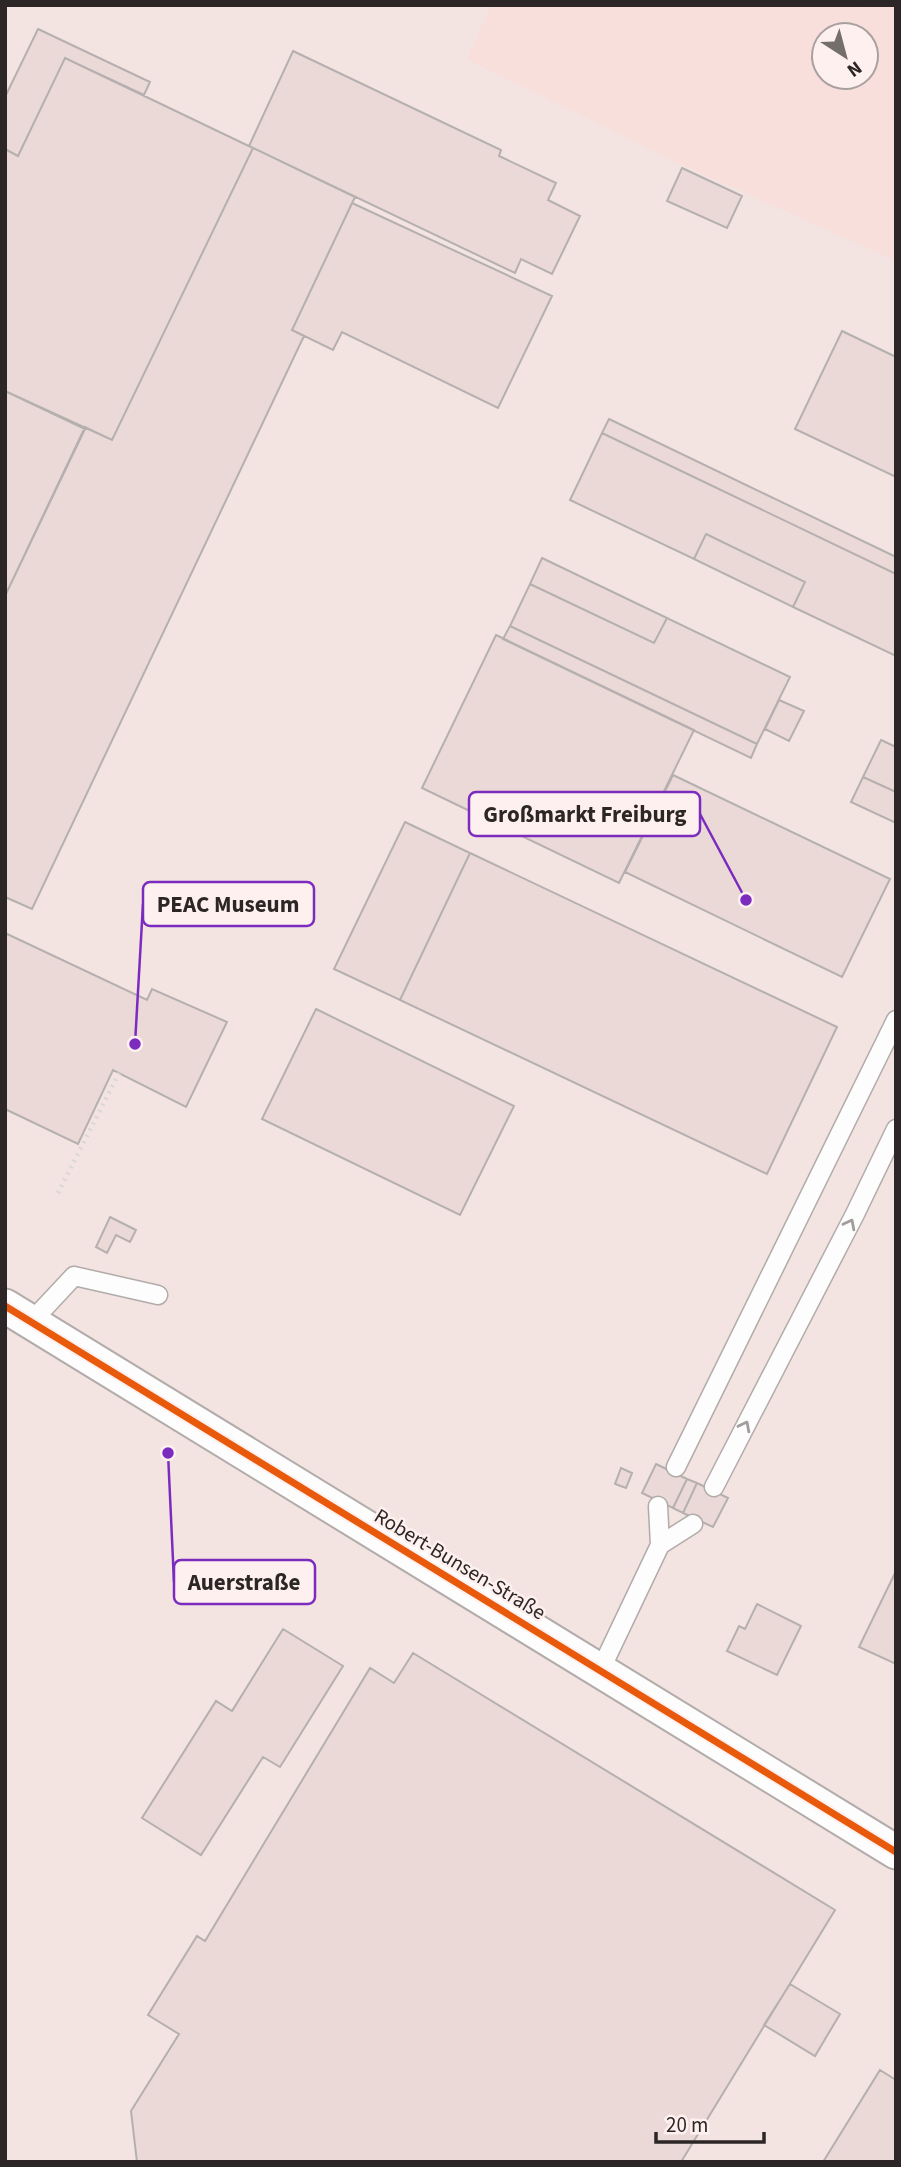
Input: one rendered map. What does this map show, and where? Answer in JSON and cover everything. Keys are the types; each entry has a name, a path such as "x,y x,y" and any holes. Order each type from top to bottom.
{"street":[{"name":"Robert-Bunsen-Straße","path":"18,1314 896,1852"}],"lane":[{"path":"676,1467 896,1020"},
{"path":"714,1486 896,1129"},
{"path":"18,1314 74,1276 158,1295"},
{"path":"600,1671 660,1545 658,1506"},
{"path":"660,1545 694,1524"}],"path":[{"path":"58,1193 119,1073"}],"shaded area":[{"path":"5,5 896,5 896,2162 5,2162"},
{"path":"491,5 856,5 862,10 865,5 896,5 896,261 672,160 467,59"}],"building":[{"path":"38,29 150,82 144,95 65,58 18,156 5,149 5,97"},
{"path":"293,51 501,150 499,156 556,183 548,200 580,216 552,274 521,259 515,273 249,146"},
{"path":"65,58 253,148 112,440 5,391 5,149 18,156"},
{"path":"253,148 355,197 292,330 304,336 32,909 5,897 5,596 85,427 112,440"},
{"path":"682,168 742,196 727,228 667,201"},
{"path":"352,203 552,296 498,408 342,332 333,350 292,330"},
{"path":"842,331 896,357 896,477 795,429"},
{"path":"5,391 85,429 5,596"},
{"path":"609,419 896,557 896,574 602,433"},
{"path":"602,433 896,574 896,656 793,607 805,582 706,534 694,559 570,500"},
{"path":"706,534 805,582 793,607 694,559"},
{"path":"542,558 667,618 654,643 530,584"},
{"path":"530,584 654,643 667,618 790,677 757,744 510,626"},
{"path":"510,626 757,744 751,758 503,639"},
{"path":"496,635 694,730 619,883 422,788"},
{"path":"779,700 804,711 789,741 765,729"},
{"path":"881,740 896,747 896,792 863,777"},
{"path":"673,775 890,879 842,977 625,872"},
{"path":"863,777 896,792 896,823 851,802"},
{"path":"405,822 470,853 400,1000 334,969"},
{"path":"470,853 837,1027 767,1174 400,1000"},
{"path":"5,933 147,1000 152,989 227,1022 186,1107 113,1070 78,1144 5,1109"},
{"path":"316,1009 514,1106 460,1215 262,1119"},
{"path":"110,1217 136,1230 130,1242 116,1235 107,1253 96,1247"},
{"path":"656,1464 687,1479 673,1508 642,1493"},
{"path":"621,1468 632,1473 626,1488 615,1484"},
{"path":"687,1479 697,1483 683,1513 673,1508"},
{"path":"697,1483 728,1498 713,1527 683,1513"},
{"path":"896,1571 896,1664 859,1647"},
{"path":"757,1604 801,1626 777,1675 727,1651 739,1626 745,1629"},
{"path":"283,1629 343,1666 280,1767 263,1757 201,1855 142,1818 216,1701 232,1711"},
{"path":"413,1653 835,1910 681,2162 137,2162 131,2111 179,2034 148,2015 197,1936 205,1941 370,1668 394,1683"},
{"path":"790,1984 840,2014 815,2056 764,2025"},
{"path":"880,2070 896,2080 896,2162 823,2162"}],"cycle path":[{"path":"5,1306 896,1852"}],"place":[{"name":"Großmarkt Freiburg","path":"746,900"},
{"name":"PEAC Museum","path":"135,1044"},
{"name":"Auerstraße","path":"168,1453"}]}
